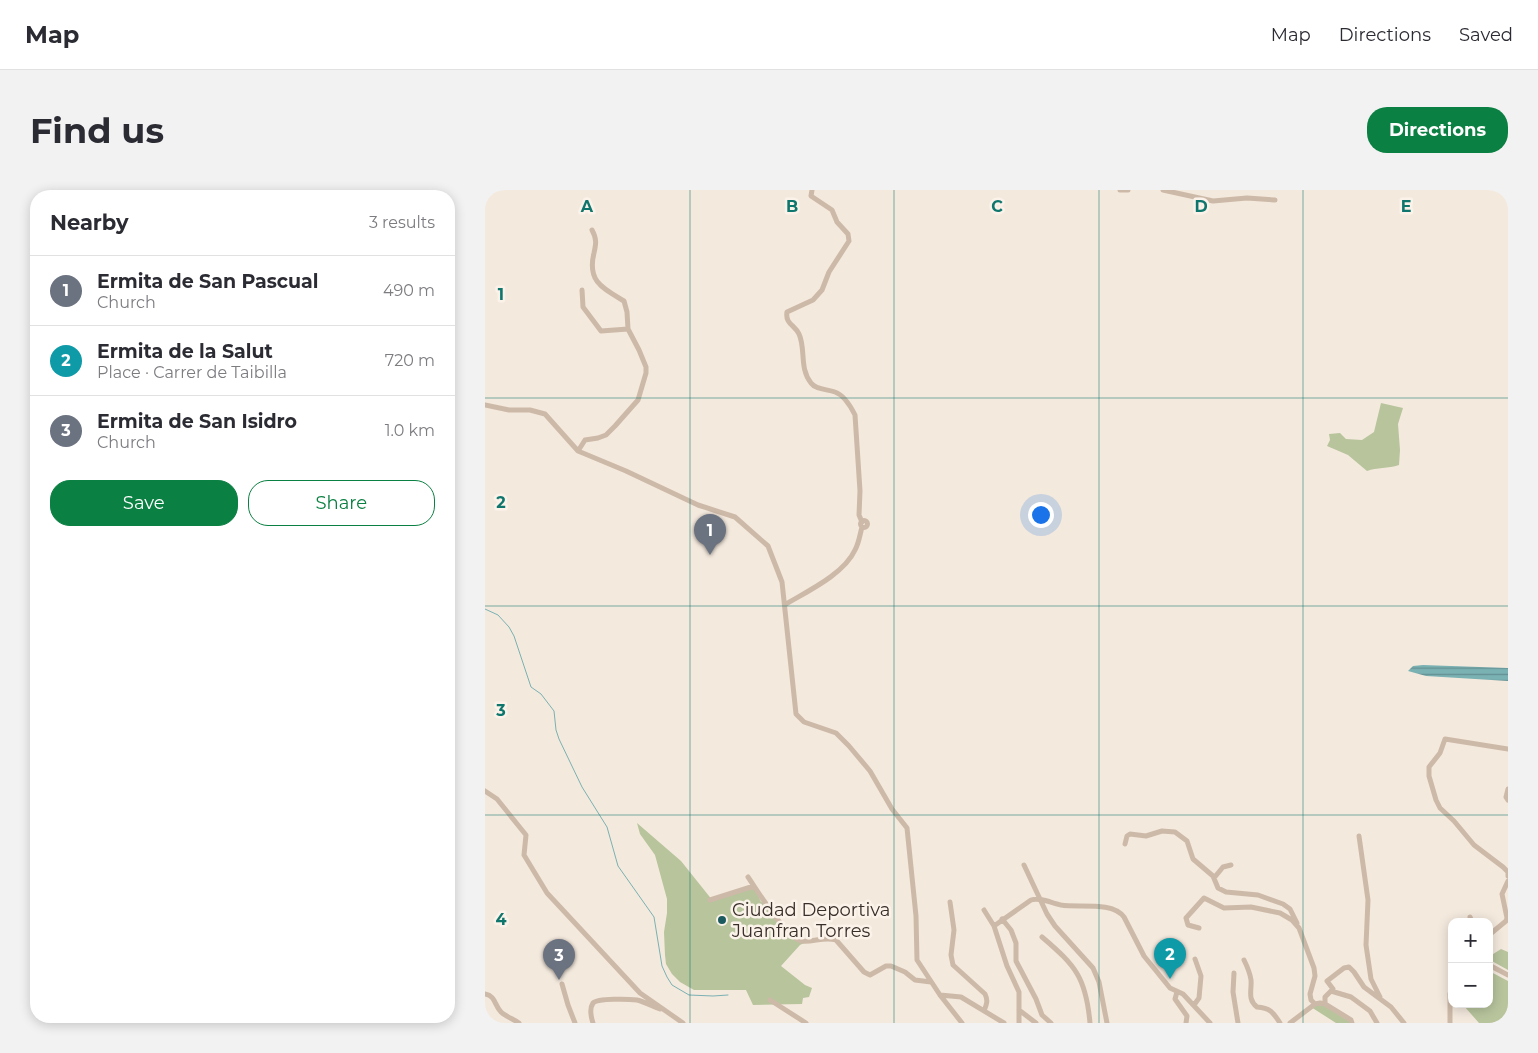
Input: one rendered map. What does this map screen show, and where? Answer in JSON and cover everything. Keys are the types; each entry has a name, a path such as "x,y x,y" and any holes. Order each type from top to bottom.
{"street":[{"path":"786,604 827,580 838,570 855,550 862,525 859,515 860,492 855,415 852,408 837,392 812,385 806,375 799,333 789,324 786,316 787,312 813,300 822,290 829,272 849,241 848,234 837,222 833,210 829,206 814,200 811,196 812,190"},
{"path":"1119,190 1129,190"},
{"path":"1163,190 1213,201 1247,198 1275,200"},
{"path":"578,450 585,440 606,435 638,400 646,367 628,329 624,301 607,291 592,273 597,242 592,230"},
{"path":"582,290 583,307 601,331 628,329"},
{"path":"485,405 509,410 530,410 545,414 578,450 698,505 735,517 768,546 782,582 786,604 791,683 796,714 804,722 836,734 849,746 870,771 892,809 907,828 916,916 917,960 940,996 962,1023"},
{"path":"1508,749 1445,738 1440,753 1429,767 1429,776 1439,808 1454,821 1474,844 1503,866 1508,876"},
{"path":"1508,789 1506,797 1508,800"},
{"path":"485,791 497,799 526,835 524,855 547,893 640,993 683,1023"},
{"path":"1125,844 1127,836 1131,834 1146,836 1170,830 1179,834 1187,841 1193,859 1214,878 1218,888 1226,892 1259,895 1288,906 1299,928 1315,972 1315,980 1310,994 1315,1004"},
{"path":"1359,836 1368,900 1366,945 1371,979 1374,989 1380,997"},
{"path":"1024,865 1040,900 1055,926 1093,968 1099,982 1107,1022"},
{"path":"1214,878 1223,866 1231,865"},
{"path":"748,877 765,904 790,934 797,939 803,942 831,938 836,940 864,972 870,975 886,966 891,966 905,972 915,980 931,982"},
{"path":"1493,931 1507,918 1503,894 1508,881"},
{"path":"710,900 754,886"},
{"path":"994,926 1035,898 1062,905 1100,906 1120,912 1144,956 1170,988 1183,994 1210,1023"},
{"path":"1199,928 1188,925 1186,918 1204,898 1227,909 1247,907 1280,912 1293,920 1299,928"},
{"path":"950,902 954,930 951,955 953,965 985,994 987,1005 984,1011"},
{"path":"984,910 994,926 1007,966 1019,992 1019,1023"},
{"path":"1003,919 1011,930 1016,943 1016,961 1036,998 1042,1015 1051,1023"},
{"path":"1043,937 1063,955 1076,970 1084,984 1090,1023"},
{"path":"1194,1005 1199,998 1201,976 1195,959"},
{"path":"1244,960 1250,976 1250,997 1252,1003 1257,1007 1271,1010 1280,1023"},
{"path":"1331,991 1332,988 1327,981 1344,968 1349,967 1364,987 1391,1006 1404,1023"},
{"path":"1493,967 1508,975"},
{"path":"1235,972 1233,992 1238,1023"},
{"path":"562,984 567,1005 575,1023"},
{"path":"1325,1004 1325,997 1331,991"},
{"path":"1331,991 1351,997 1370,1011 1377,1023"},
{"path":"1177,992 1175,999 1187,1016 1186,1023"},
{"path":"485,994 490,995 501,1012 519,1023"},
{"path":"940,996 961,997 1004,1023"},
{"path":"593,1023 591,1008 594,1002 600,1000 636,1000 667,1012"},
{"path":"770,1000 806,1023"},
{"path":"1290,1023 1298,1020 1315,1004 1320,1003 1325,1004 1351,1020 1352,1023"},
{"path":"1450,1008 1450,1023"},
{"path":"1019,1010 1036,1023"}],"green space":[{"path":"1381,403 1403,408 1398,424 1399,465 1367,471 1348,455 1327,446 1330,440 1329,434 1340,433 1346,439 1362,440 1374,432"},
{"name":"Ciudad Deportiva Juanfran Torres","path":"637,823 681,861 713,901 752,888 756,890 761,902 764,903 783,927 806,942 800,945 781,966 805,985 812,988 809,997 803,998 802,1004 753,1005 746,990 694,990 680,982 672,974 666,964 665,955 664,932 667,899 655,855 640,834"},
{"path":"1501,949 1508,952 1508,970 1493,962 1493,954"},
{"path":"1493,973 1508,981 1508,1023 1479,1023 1466,1008 1493,1008"},
{"path":"1320,1003 1352,1023 1336,1023 1311,1007"}],"water":[{"path":"1413,666 1508,668 1508,681 1426,676 1408,671"}],"waterway":[{"path":"485,609 498,615 509,627 514,636 531,687 541,694 554,711 559,739 582,787 607,827 618,866 654,917 662,966 672,985 689,995 728,995"}],"place":[{"name":"Ermita de San Pascual","path":"710,555"},
{"name":"Ciudad Deportiva Juanfran Torres","path":"722,920"},
{"name":"Ermita de la Salut","path":"1170,979"},
{"name":"Ermita de San Isidro","path":"559,980"}]}
